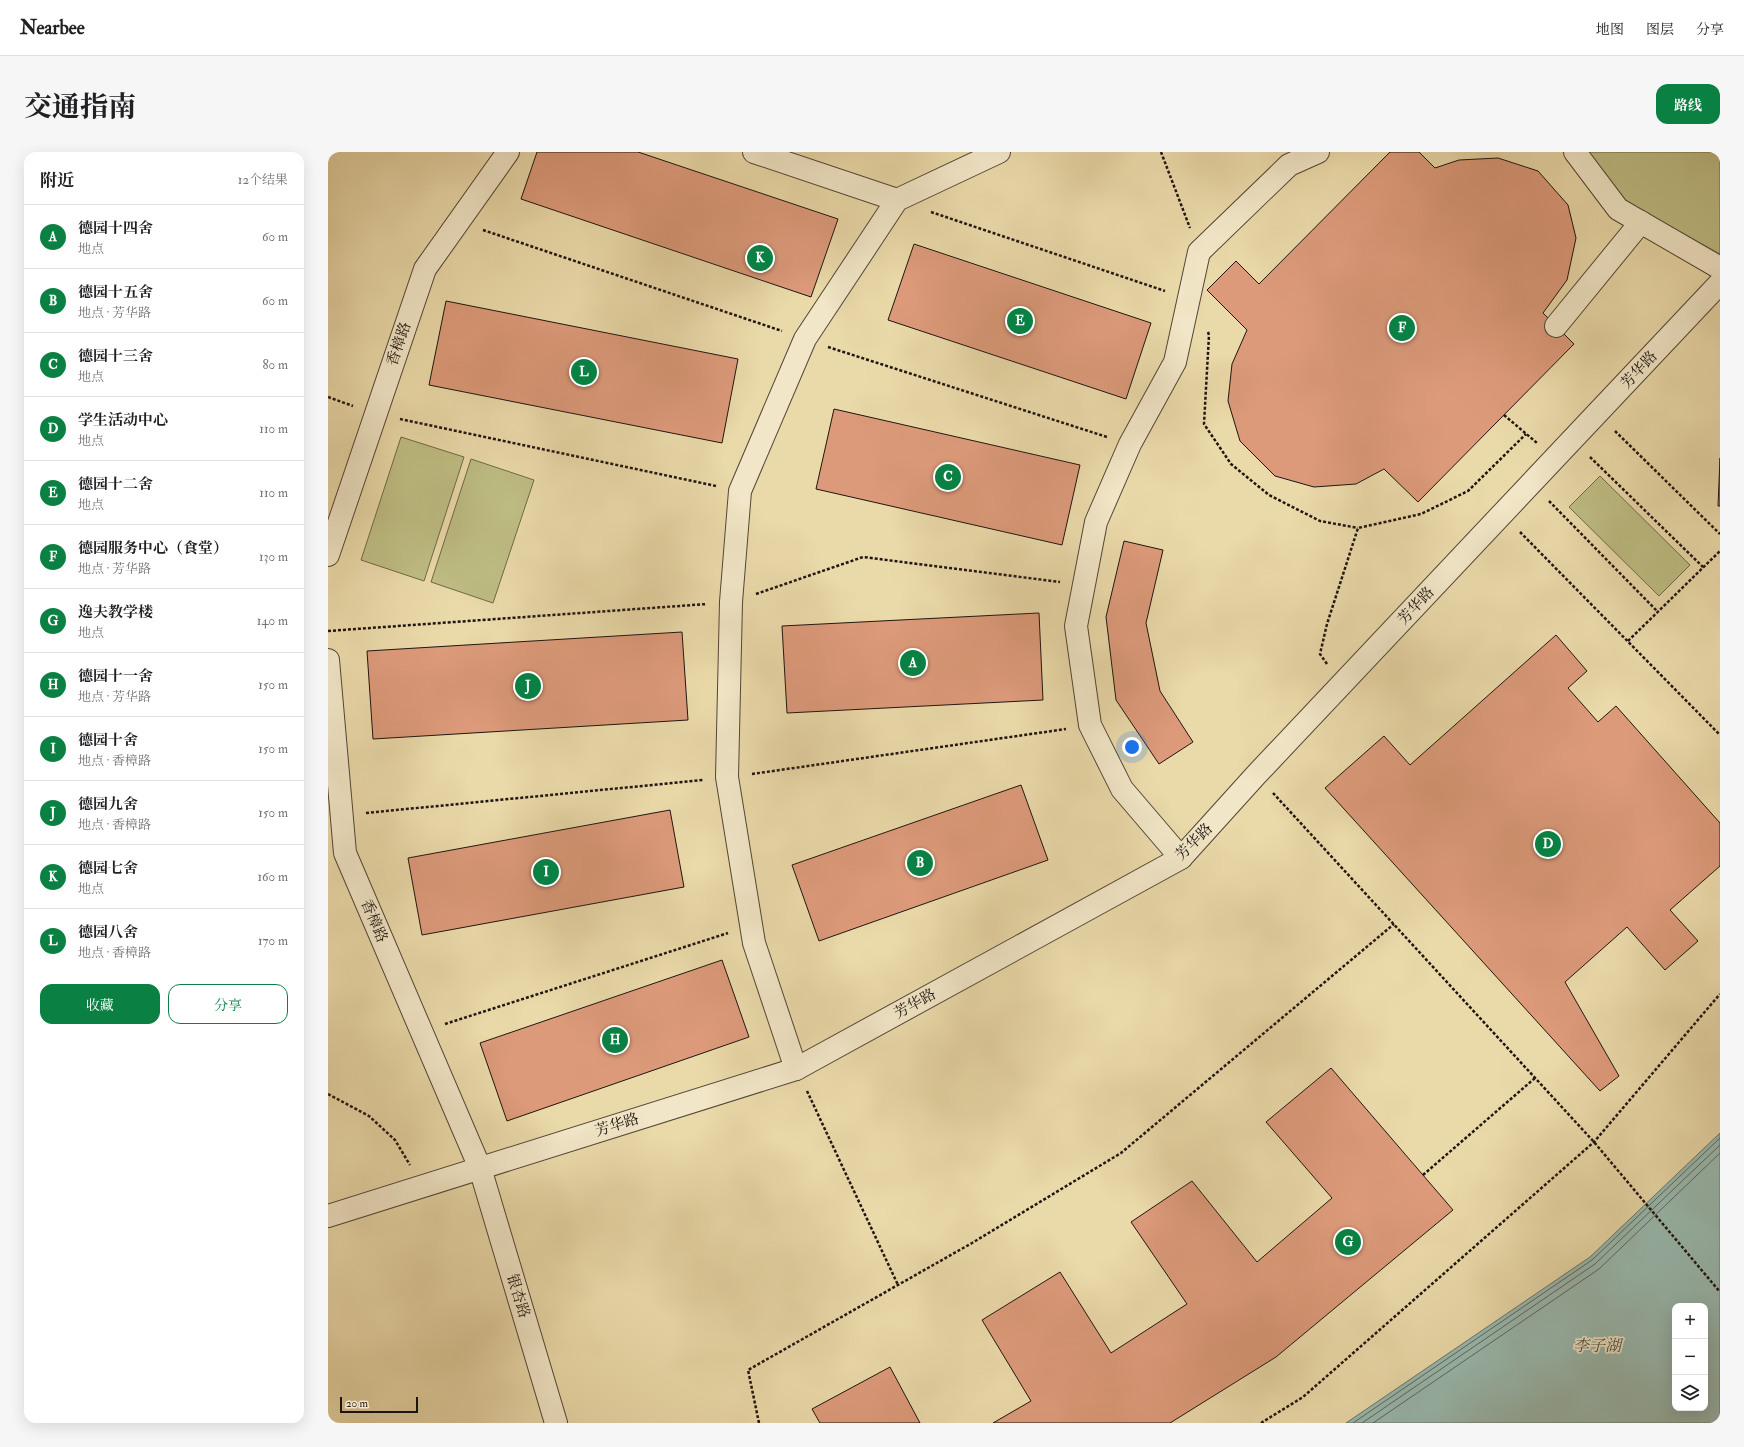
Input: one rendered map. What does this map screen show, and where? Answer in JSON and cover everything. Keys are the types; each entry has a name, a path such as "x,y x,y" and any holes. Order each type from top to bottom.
{"street":[{"name":"香樟路","path":"328,555 425,269 508,152"},
{"path":"754,152 896,200"},
{"path":"796,1069 754,943 728,777 731,602 740,491 805,339 896,200 999,152"},
{"path":"1181,858 1122,789 1090,725 1076,626 1096,522 1130,444 1175,362 1199,252 1289,165 1318,152"},
{"path":"1575,152 1618,209 1720,268"},
{"path":"1556,326 1641,222"},
{"name":"芳华路","path":"328,1216 796,1069 1181,858 1256,775 1720,283"},
{"name":"香樟路","path":"328,660 345,853 480,1168"},
{"name":"银杏路","path":"480,1168 556,1423"}],"path":[{"path":"1160,152 1199,252"},
{"path":"896,200 1189,299 1209,335 1204,424 1232,464 1269,495 1320,520 1358,528 1421,514 1468,491 1526,434"},
{"path":"376,414 740,491"},
{"path":"1598,414 1720,534"},
{"path":"1504,415 1555,459"},
{"path":"1573,440 1703,567"},
{"path":"1532,484 1658,612"},
{"path":"1503,514 1720,735"},
{"path":"1328,666 1320,654 1327,624 1358,528"},
{"path":"1628,641 1720,551"},
{"path":"342,816 728,777 1090,725"},
{"path":"1256,775 1594,1142 1720,1292"},
{"path":"758,1423 748,1370 972,1243 1121,1153 1394,924"},
{"path":"422,1032 751,925"},
{"path":"1261,1423 1304,1397 1594,1142 1720,994"},
{"path":"796,1069 898,1285"},
{"path":"1424,1175 1535,1078"},
{"path":"328,1094 369,1116 395,1140 422,1186"}],"shaded area":[{"path":"1588,152 1720,152 1720,254 1625,201"},
{"path":"401,437 464,457 424,581 361,560"},
{"path":"471,459 534,480 493,603 431,582"},
{"path":"1600,476 1690,565 1659,596 1569,507"}],"water":[{"name":"李子湖","path":"1720,1133 1720,1423 1346,1423 1590,1257"}],"building":[{"path":"537,152 638,152 838,219 811,297 521,199"},
{"path":"1390,152 1419,152 1435,168 1459,160 1498,158 1538,171 1568,205 1576,238 1567,280 1543,313 1574,344 1418,502 1384,469 1356,484 1314,487 1275,476 1240,441 1228,401 1232,364 1247,330 1207,290 1236,261 1259,284"},
{"path":"914,244 1151,323 1126,399 888,320"},
{"path":"446,301 738,359 722,443 429,385"},
{"path":"834,409 1080,465 1062,545 816,489"},
{"path":"1720,458 1720,506 1718,506"},
{"path":"1124,541 1163,550 1146,623 1160,691 1193,742 1159,764 1116,700 1106,617"},
{"path":"1039,613 1043,700 787,713 782,626"},
{"path":"682,632 688,720 373,739 367,651"},
{"path":"1556,635 1587,671 1568,688 1598,722 1616,706 1720,823 1720,866 1670,910 1698,941 1665,970 1627,927 1565,982 1619,1076 1600,1091 1325,788 1384,736 1410,765"},
{"path":"1021,785 1048,860 819,941 792,865"},
{"path":"670,810 684,887 422,935 408,858"},
{"path":"722,960 749,1037 507,1121 480,1043"},
{"path":"1331,1068 1453,1210 1276,1357 1170,1423 993,1423 1031,1401 982,1320 1060,1272 1111,1353 1187,1304 1131,1222 1192,1181 1257,1262 1332,1198 1266,1122"},
{"path":"890,1367 920,1423 820,1423 812,1409"}],"place":[{"name":"德园七舍","path":"760,258"},
{"name":"德园十二舍","path":"1020,321"},
{"name":"德园服务中心（食堂）","path":"1402,328"},
{"name":"德园八舍","path":"584,372"},
{"name":"德园十三舍","path":"948,477"},
{"name":"德园十四舍","path":"913,663"},
{"name":"德园九舍","path":"528,686"},
{"name":"学生活动中心","path":"1548,844"},
{"name":"德园十五舍","path":"920,863"},
{"name":"德园十舍","path":"546,872"},
{"name":"德园十一舍","path":"615,1040"},
{"name":"逸夫教学楼","path":"1348,1242"}]}
